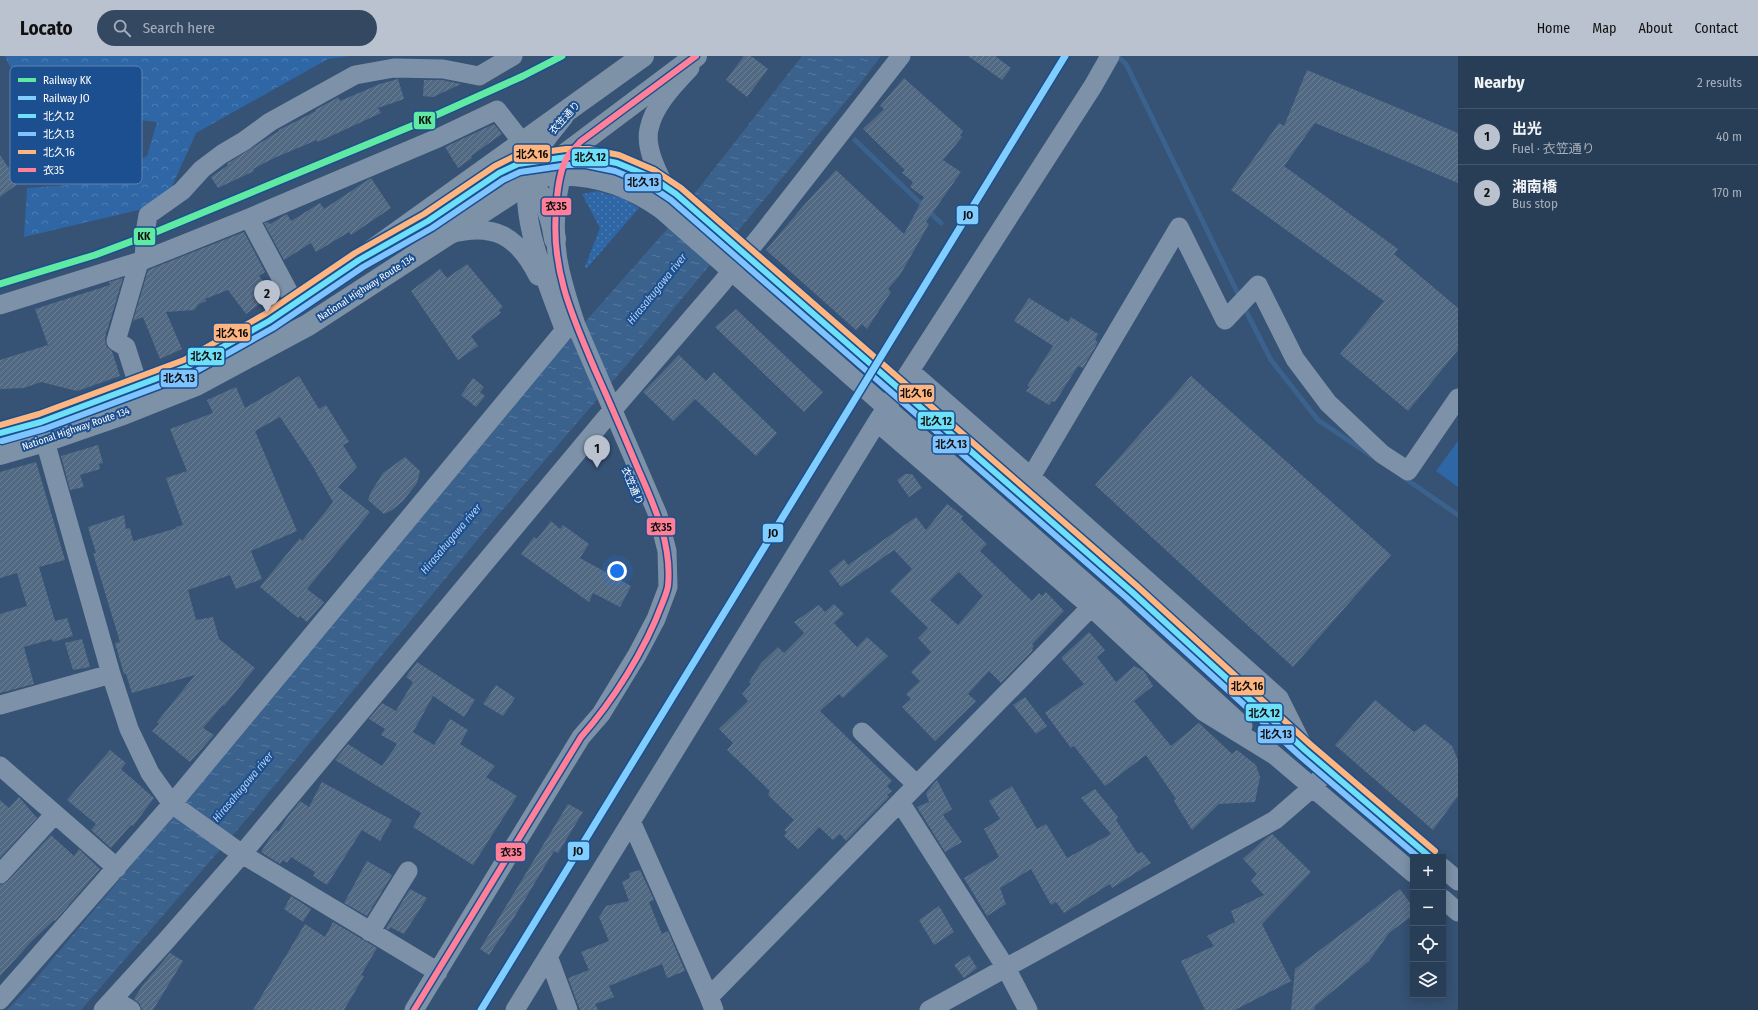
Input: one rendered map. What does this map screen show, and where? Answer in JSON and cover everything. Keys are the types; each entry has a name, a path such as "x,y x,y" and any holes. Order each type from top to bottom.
{"highway":[{"name":"National Highway Route 134","path":"0,454 45,441 142,396 187,367 295,304 359,260 643,56"},
{"name":"National Highway Route 134","path":"0,433 142,396 196,385 308,325 450,234 526,183 567,158 696,56"},
{"path":"359,260 428,221 499,173 518,164 532,161"},
{"path":"359,260 434,229 502,183 515,181 526,183 539,193 547,208 555,239"}],"street":[{"path":"142,396 126,347 116,341 142,261 148,215 182,191 202,170 222,154 244,141 270,122 355,75 394,68 443,69 479,76 513,56"},
{"path":"670,189 654,166 650,148 649,130 659,104 702,56"},
{"path":"130,1010 108,1005 165,942 607,412 762,234 901,56"},
{"path":"515,1010 877,422 1093,86 1110,56"},
{"name":"衣笠通り","path":"414,1010 581,737 591,705 628,646 642,620 656,583 655,553 647,523 607,412 541,267 528,213 526,183 532,161 566,115 586,96"},
{"path":"0,305 142,261 249,218 438,138 497,110 522,142"},
{"path":"532,161 587,157 617,163 651,177 670,189 1132,592 1305,750 1427,854"},
{"path":"567,158 585,177 608,182 647,200 662,210 1114,608 1274,755 1410,870"},
{"name":"衣笠通り","path":"567,158 556,211 555,239 556,257 569,327"},
{"path":"249,218 295,304"},
{"path":"1031,477 1179,227 1225,320 1258,285 1295,359 1328,403 1382,454 1408,471 1458,398"},
{"name":"衣笠通り","path":"450,234 465,230 481,229 501,233 519,246 569,327"},
{"path":"0,1000 116,868 174,806 569,327"},
{"path":"910,371 1279,698 1305,750"},
{"path":"906,447 939,397"},
{"path":"877,422 1091,607 1204,712 1274,755"},
{"path":"45,441 111,674 129,729 150,773 174,806 239,852 438,972"},
{"path":"631,821 712,1004 900,802 1091,607"},
{"path":"0,705 111,674"},
{"path":"862,732 917,785"},
{"path":"0,766 116,868"},
{"path":"929,1010 1275,820 1313,788 1328,769"},
{"path":"900,802 1006,968 1028,1010"},
{"path":"0,874 55,814"},
{"path":"1446,871 1458,881"},
{"path":"370,932 408,872"},
{"path":"1446,902 1458,912"},
{"path":"548,956 568,1010"}],"green space":[{"path":"5,56 350,56 328,59 196,133 164,204 24,237 27,188 80,184 142,184 142,158 147,156 157,122 142,120 142,66 10,67"},
{"path":"597,191 622,198 639,208 586,269 585,267 600,228 582,194"},
{"path":"1458,441 1458,487 1436,471"}],"water":[{"name":"Hirasakugawa river","path":"802,56 881,56 856,89 636,354 493,521 251,814 81,1010 7,1010 29,987 189,797 496,423 667,229"}],"building":[{"path":"744,56 751,56 768,69 747,97 726,80"},
{"path":"968,56 995,56 1011,68 1002,80"},
{"path":"1307,70 1458,133 1458,183 1315,123 1284,166 1398,249 1394,254 1458,308 1458,350 1408,411 1340,354 1384,301 1231,190 1279,123 1284,126"},
{"path":"904,78 963,131 960,135 962,137 943,160 961,172 926,222 929,224 900,275 888,289 891,292 867,329 862,324 856,330 766,250 836,170 904,234 924,197 910,187 913,182 902,173 905,170 863,129 884,109 880,106"},
{"path":"398,79 404,99 378,108 381,113 318,142 317,140 274,158 253,169 254,171 218,188 211,177 227,166 228,163 279,130 316,111 315,110 338,97 340,101 380,84"},
{"path":"424,80 442,80 461,84 433,97 423,96"},
{"path":"494,124 502,134 471,156 472,158 458,168 445,147"},
{"path":"0,155 10,170 10,184 18,184 0,197"},
{"path":"371,178 391,208 351,235 349,232 316,252 311,243 284,260 264,223 268,222 270,224 287,214 291,221 320,203 324,209"},
{"path":"244,232 265,272 259,276 273,294 246,314 228,290 205,299 206,301 199,304 194,310 166,312 182,349 160,359 143,317 133,321 148,270"},
{"path":"467,264 503,307 499,310 501,313 471,336 478,346 458,360 411,291 440,269 447,278"},
{"path":"123,278 106,332 105,342 107,347 112,351 120,376 77,391 41,382 24,388 0,389 0,360 48,345 35,309 110,285 109,282"},
{"path":"1029,298 1068,322 1071,317 1098,334 1095,340 1098,342 1083,368 1078,366 1055,402 1052,401 1049,405 1026,391 1030,387 1027,386 1053,346 1014,321"},
{"path":"736,309 823,392 804,412 715,327"},
{"path":"679,355 706,381 714,372 777,433 756,456 695,399 673,421 643,392"},
{"path":"299,376 319,409 326,405 349,442 343,445 357,467 338,487 370,512 307,589 324,602 307,622 300,616 298,618 260,587 300,538 302,541 333,502 312,465 280,417 255,431 297,531 251,551 262,579 236,589 230,575 188,590 196,620 213,617 219,639 255,668 224,706 223,705 203,728 214,735 190,762 152,731 159,724 157,722 195,675 132,693 126,674 124,674 115,643 120,642 93,553 96,553 88,527 124,515 126,529 130,528 133,541 183,525 166,478 187,471 170,429 213,413 207,400 236,387 245,408"},
{"path":"1191,376 1391,555 1293,667 1095,485"},
{"path":"473,378 484,387 480,392 485,396 476,407 461,395"},
{"path":"98,445 103,463 99,464 100,469 80,475 84,487 70,490 61,456"},
{"path":"405,457 420,471 417,483 403,501 392,510 384,514 368,500 371,492 383,473"},
{"path":"36,462 65,560 39,567 55,621 67,618 73,636 53,642 52,639 24,647 34,684 0,693 0,614 27,606 17,573 0,578 0,472"},
{"path":"905,474 912,474 922,488 909,497 897,480"},
{"path":"947,504 963,516 961,519 987,544 980,551 1032,601 1039,593 1042,596 1046,592 1064,611 1032,644 1034,646 1032,649 1033,650 1001,683 989,671 968,694 976,701 935,741 902,707 911,699 906,694 920,681 911,672 931,652 918,638 928,628 890,591 912,569 894,550 841,587 829,571 844,559 848,565 916,517 926,530","holes":["959,572 983,596 958,625 930,600"]},
{"path":"551,521 560,529 563,525 589,544 580,558 631,586 620,607 593,593 589,602 521,554 534,537 537,539"},
{"path":"834,604 844,614 834,623 857,647 867,637 888,656 843,698 839,694 820,711 892,781 887,786 892,791 887,795 889,797 846,841 840,834 833,840 819,827 798,849 784,836 787,832 784,830 794,820 768,795 770,791 727,750 733,743 719,729 748,701 742,694 751,684 749,682 761,663 778,647 784,653 804,633 794,622 819,605 825,612"},
{"path":"1089,632 1105,650 1097,657 1116,682 1134,666 1144,671 1153,686 1134,701 1171,746 1199,723 1232,754 1237,750 1256,765 1260,777 1255,802 1219,804 1192,830 1174,801 1176,799 1146,755 1105,786 1074,746 1071,748 1045,713 1084,684 1061,658"},
{"path":"82,639 90,667 73,670 65,643"},
{"path":"417,662 475,700 464,717 433,696 413,732 434,745 450,719 468,730 460,744 495,766 486,777 517,796 473,865 413,827 421,813 335,760 348,744 382,766 397,744 381,735 385,729 369,719 382,703 396,711 413,682 406,677"},
{"path":"496,685 515,698 503,716 483,704"},
{"path":"1025,697 1047,726 1036,734 1013,705"},
{"path":"1375,700 1414,732 1425,724 1452,746 1458,760 1458,796 1433,830 1335,745"},
{"path":"110,750 126,763 121,769 154,798 133,826 131,825 111,848 91,830 96,824 67,800"},
{"path":"937,780 952,809 943,815 962,842 945,852 917,807 929,802 926,793"},
{"path":"322,782 392,820 380,841 362,830 327,885 313,876 315,872 291,857 287,863 283,860 280,864 261,852 272,835 276,830 278,832 300,801 309,807"},
{"path":"1012,786 1037,829 1046,824 1067,858 1111,834 1081,798 1095,789 1118,817 1116,820 1138,854 1142,852 1151,863 1112,888 1110,884 1064,913 1056,902 1051,905 1031,869 1000,888 1006,904 987,916 964,878 999,857 984,829 1000,819 989,801"},
{"path":"19,797 37,818 0,858 0,800 9,808"},
{"path":"568,804 583,812 558,853 554,851 513,919 489,955 480,949"},
{"path":"1272,834 1311,872 1262,924 1291,981 1235,1010 1205,1010 1181,961 1214,946 1207,936 1235,922 1231,911 1264,895 1251,881 1257,874 1243,859"},
{"path":"51,835 74,856 79,849 100,869 55,921 54,920 30,943 0,976 0,885 8,881"},
{"path":"367,861 392,875 367,916 344,903"},
{"path":"640,870 654,900 649,902 662,934 668,931 685,971 667,978 662,964 609,986 614,997 595,1004 598,1010 580,1010 568,978 589,970 581,952 609,941 599,917 606,906 629,901 622,882 630,878 629,873"},
{"path":"410,889 427,898 404,934 390,927 389,930 386,928"},
{"path":"1400,889 1410,903 1410,917 1389,933 1369,961 1315,1006 1314,1010 1291,1010 1295,969"},
{"path":"291,896 311,909 303,922 284,909"},
{"path":"939,906 954,932 934,945 919,920"},
{"path":"333,922 377,948 361,975 364,976 344,1010 253,1010 305,924 325,937"},
{"path":"170,953 183,961 153,1010 142,1010 140,1004 134,999 142,986"},
{"path":"969,955 977,968 964,978 954,965"}],"waterway":[{"path":"1117,56 1126,64 1240,298"},
{"path":"855,140 941,223"},
{"path":"1244,307 1271,360 1318,420 1373,457"},
{"path":"1403,477 1458,515"}],"rail line":[{"name":"KK","path":"0,284 95,255 151,234 414,125 523,76 562,56"},
{"name":"JO","path":"481,1010 1065,56"}],"transit line":[{"name":"衣35","path":"414,1010 581,737 605,708 627,674 647,639 665,598 668,586 669,571 665,541 656,512 645,485 572,313 560,274 555,233 556,211 561,174 569,154 580,142 696,56"},
{"name":"北久16","path":"0,425 39,414 184,360 265,314 355,253 424,214 495,166 515,156 566,149 589,149 619,155 654,170 681,188 1137,586 1310,744 1435,851"},
{"name":"北久12","path":"0,433 41,422 187,367 269,321 359,260 428,221 499,173 518,164 567,157 587,157 617,163 651,177 676,194 1132,592 1305,750 1426,854"},
{"name":"北久13","path":"2,441 44,429 191,374 273,328 363,267 432,228 503,180 520,172 568,165 586,165 615,171 647,184 671,200 1127,598 1300,756 1414,854"}],"place":[{"name":"湘南橋","path":"267,313"},
{"name":"出光","path":"597,468"}]}
